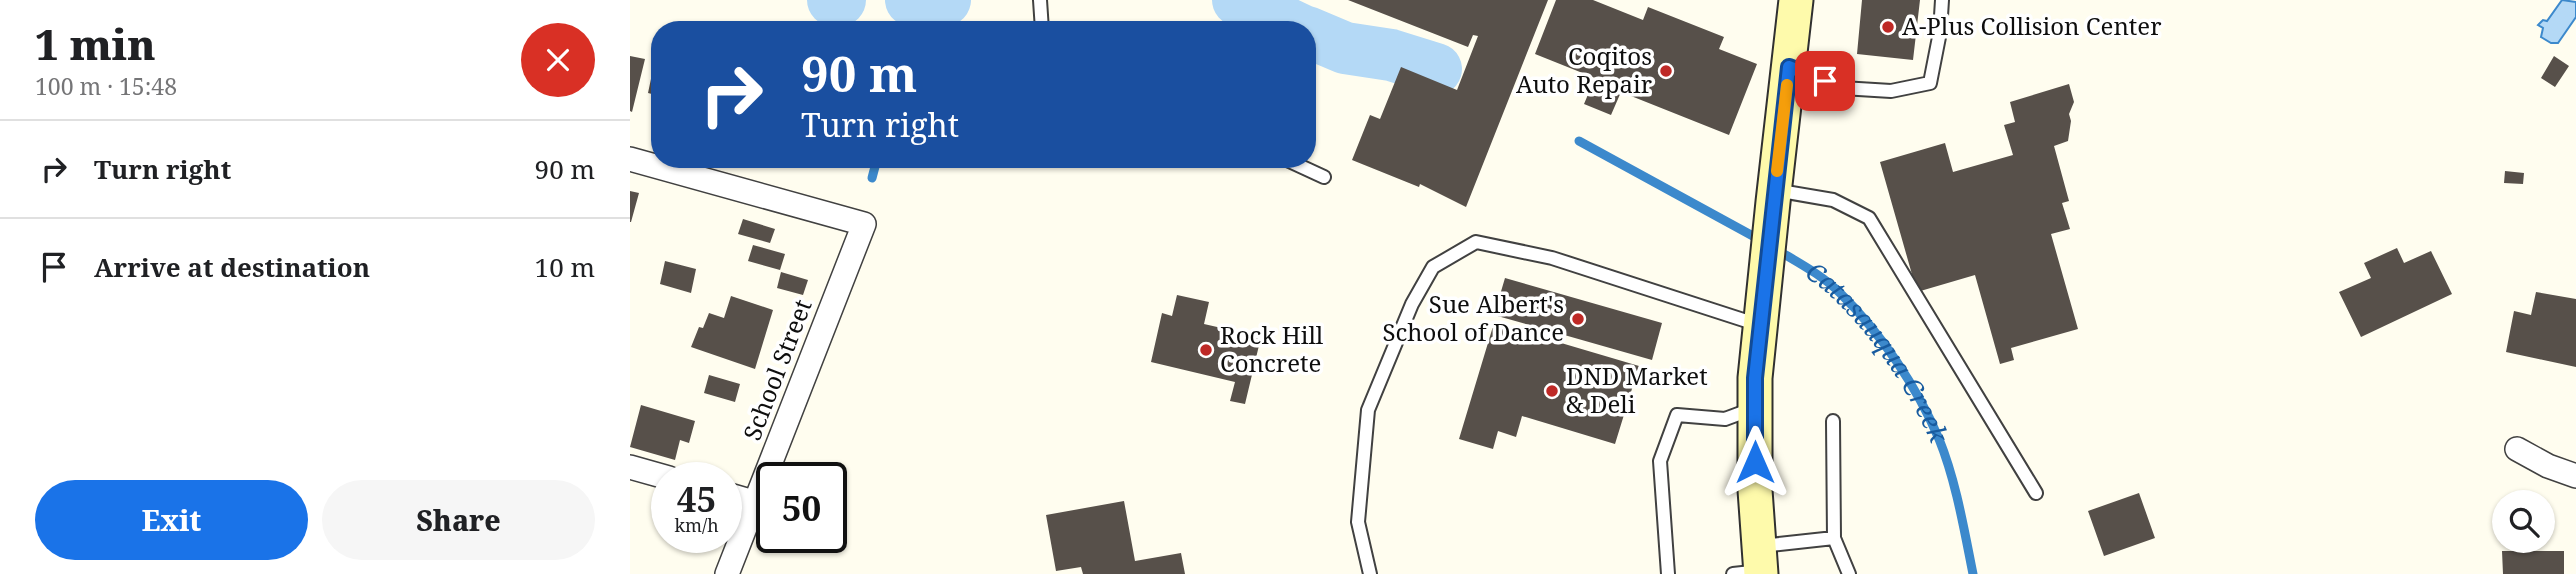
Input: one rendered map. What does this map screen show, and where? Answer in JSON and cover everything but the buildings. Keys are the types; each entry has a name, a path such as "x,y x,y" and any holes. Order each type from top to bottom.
{"main road":[{"path":"1753,566 1755,378 1796,0"}],"street":[{"name":"School Street","path":"630,159 651,165"},
{"name":"School Street","path":"662,168 864,224 818,337 772,462"},
{"path":"2517,449 2548,466 2576,476"},
{"path":"630,467 651,473"},
{"name":"School Street","path":"727,574 756,505"}],"lane":[{"path":"1040,0 1041,21"},
{"path":"1789,67 1843,88 1891,91 1930,83 1940,32 1942,0"},
{"path":"1304,168 1324,177"},
{"path":"1773,196 1833,200 1868,218 2036,493"},
{"path":"1370,574 1358,522 1368,410 1412,304 1433,267 1475,242 1552,258 1762,311"},
{"path":"1668,574 1660,461 1677,415 1725,419 1755,407"},
{"path":"1833,421 1834,537 1849,574"},
{"path":"1753,566 1834,537"}],"water":[{"path":"2562,0 2576,2 2576,17 2558,43 2551,43 2541,37 2543,28 2538,25 2543,20 2547,21"}],"waterway":[{"name":"Catasauqua Creek","path":"833,0 840,0"},
{"name":"Catasauqua Creek","path":"911,0 935,7 945,0"},
{"name":"Catasauqua Creek","path":"1238,0 1282,21"},
{"path":"926,21 935,7"},
{"name":"Catasauqua Creek","path":"1316,36 1345,48 1391,55 1436,69"},
{"name":"Catasauqua Creek","path":"1579,141 1762,241"},
{"path":"872,178 875,168"},
{"name":"Catasauqua Creek","path":"1774,248 1833,286 1870,325 1909,380 1945,455 1959,505 1973,574"}],"slow traffic":[{"path":"1777,171 1787,85"}],"place":[{"name":"A-Plus Collision Center","path":"1888,27"},
{"name":"Coqitos Auto Repair","path":"1666,71"},
{"name":"Sue Albert's School of Dance","path":"1578,319"},
{"name":"Rock Hill Concrete","path":"1206,350"},
{"name":"DND Market & Deli","path":"1552,391"}],"route":[{"path":"1755,462 1755,378 1789,67 1825,81"}]}
